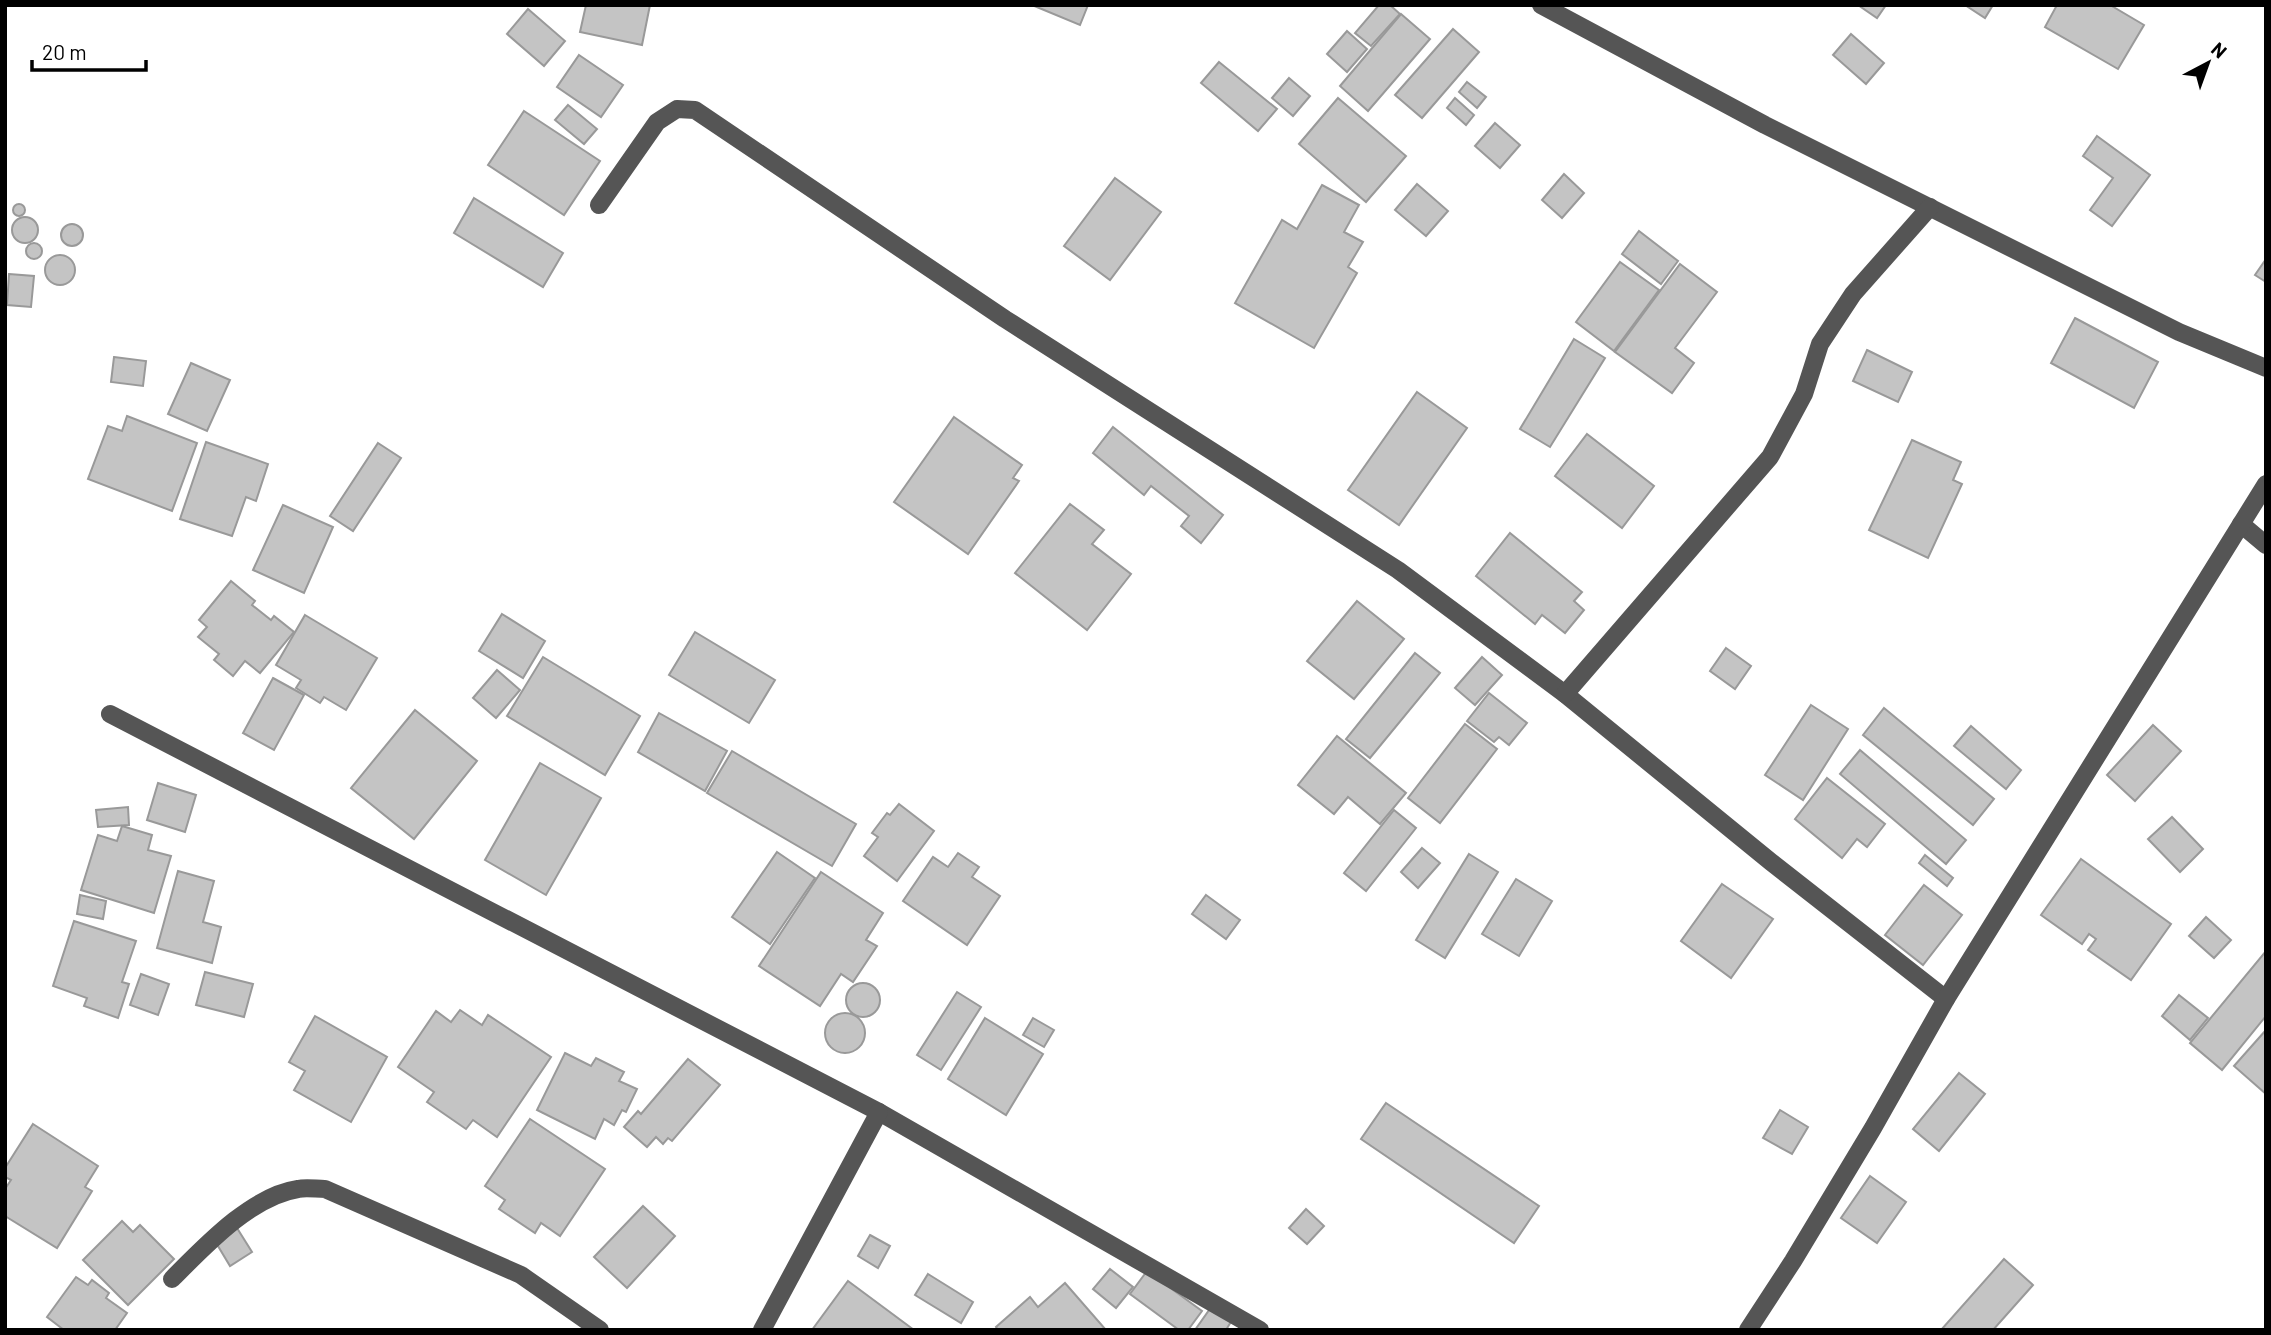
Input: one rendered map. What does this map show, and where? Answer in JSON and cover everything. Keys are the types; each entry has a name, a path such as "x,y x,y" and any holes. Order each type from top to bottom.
{"street":[{"path":"1541,5 1765,125 2179,332 2266,368"},
{"path":"599,205 657,122 677,109 695,110 1005,319 1398,570 1565,694 1771,862 1946,999"},
{"path":"1565,694 1770,457 1804,394 1820,344 1853,294 1930,207"},
{"path":"1748,1330 1793,1261 1946,999 2266,484"},
{"path":"2241,524 2266,545"},
{"path":"110,714 879,1112 1260,1330"},
{"path":"762,1330 879,1112"},
{"path":"172,1279 217,1234 269,1198 298,1189 325,1189 521,1275 600,1330"}],"building":[{"path":"586,5 650,5 642,45 580,32"},
{"path":"1032,5 1088,5 1080,25"},
{"path":"1379,5 1390,5 1400,14 1371,46 1355,33"},
{"path":"1858,5 1886,5 1877,18"},
{"path":"1965,5 1993,5 1985,18"},
{"path":"2057,5 2110,5 2144,25 2118,69 2045,27"},
{"path":"528,9 565,41 544,66 507,34"},
{"path":"1401,14 1430,39 1368,111 1340,86"},
{"path":"1453,29 1479,52 1422,118 1395,95"},
{"path":"1347,31 1367,49 1347,72 1327,54"},
{"path":"1851,34 1884,63 1866,84 1833,55"},
{"path":"579,55 623,85 601,117 557,87"},
{"path":"1219,62 1277,109 1258,131 1201,83"},
{"path":"1289,78 1310,96 1293,116 1272,98"},
{"path":"1467,82 1486,97 1477,108 1459,92"},
{"path":"1338,98 1406,156 1366,202 1299,144"},
{"path":"1455,98 1474,115 1466,125 1447,108"},
{"path":"568,105 597,129 584,144 555,120"},
{"path":"524,111 600,161 564,215 488,165"},
{"path":"1495,123 1520,145 1500,168 1475,146"},
{"path":"2097,136 2150,175 2112,226 2090,210 2113,178 2083,156"},
{"path":"1564,174 1584,193 1562,218 1542,200"},
{"path":"1115,178 1161,212 1110,280 1064,246"},
{"path":"1417,184 1448,211 1426,236 1395,210"},
{"path":"1322,185 1359,205 1344,232 1363,242 1348,267 1357,273 1314,348 1235,303 1282,220 1297,229"},
{"path":"474,198 563,253 543,287 454,233"},
{"path":"14,205 24,205 24,215 14,215"},
{"path":"25,217 34,221 38,230 34,239 25,243 16,239 12,230 16,221"},
{"path":"72,224 80,227 83,235 80,243 72,246 64,243 61,235 64,227"},
{"path":"1639,231 1678,261 1661,284 1622,254"},
{"path":"34,243 42,251 34,259 26,251"},
{"path":"60,255 66,256 74,264 74,276 66,284 60,285 54,284 46,276 45,270 46,264 54,256"},
{"path":"2266,259 2266,282 2255,275"},
{"path":"1620,262 1659,290 1614,351 1576,322"},
{"path":"1680,264 1717,292 1675,348 1694,363 1672,393 1615,352"},
{"path":"9,274 34,276 31,307 7,305"},
{"path":"2075,318 2158,362 2134,408 2051,363"},
{"path":"1574,339 1605,358 1550,447 1520,429"},
{"path":"1867,350 1912,372 1898,402 1853,381"},
{"path":"114,357 146,361 143,386 111,382"},
{"path":"191,363 230,380 207,431 168,414"},
{"path":"1417,392 1467,428 1399,525 1348,490"},
{"path":"127,416 197,443 172,511 88,479 108,426 122,431"},
{"path":"954,417 1022,465 1013,478 1019,481 968,554 894,502"},
{"path":"1113,427 1223,515 1201,543 1181,526 1189,516 1151,486 1144,495 1093,453"},
{"path":"1587,434 1654,486 1622,528 1555,476"},
{"path":"1912,440 1961,462 1953,480 1962,484 1928,558 1869,530"},
{"path":"206,442 268,464 256,501 246,497 232,536 180,519"},
{"path":"378,443 401,458 353,531 330,516"},
{"path":"1070,504 1104,530 1092,544 1131,574 1087,630 1015,573"},
{"path":"283,505 333,527 304,593 253,570"},
{"path":"1510,533 1582,592 1574,601 1584,610 1565,633 1542,615 1535,624 1476,576"},
{"path":"231,581 255,601 252,605 271,620 274,616 294,632 260,673 245,661 233,676 214,660 219,654 198,637 207,627 199,620"},
{"path":"1357,601 1404,639 1354,699 1307,661"},
{"path":"502,614 545,641 523,678 479,651"},
{"path":"305,615 377,658 346,710 324,697 320,703 296,688 301,680 276,665"},
{"path":"695,632 775,680 749,723 669,675"},
{"path":"1726,648 1751,666 1735,689 1710,671"},
{"path":"1415,653 1440,673 1370,758 1346,739"},
{"path":"543,657 640,716 605,775 507,716"},
{"path":"1482,657 1502,675 1475,705 1455,688"},
{"path":"497,670 520,690 496,718 473,698"},
{"path":"273,678 304,695 274,750 243,733"},
{"path":"1489,693 1527,723 1509,745 1499,737 1494,742 1467,721"},
{"path":"1811,705 1848,729 1803,800 1765,775"},
{"path":"1884,708 1994,799 1973,825 1863,735"},
{"path":"415,710 477,761 414,839 351,788"},
{"path":"659,713 727,751 705,791 638,752"},
{"path":"1465,724 1497,749 1440,823 1408,798"},
{"path":"2153,725 2181,751 2135,801 2107,775"},
{"path":"1971,726 2021,770 2006,789 1954,746"},
{"path":"1337,736 1406,793 1380,824 1348,797 1334,814 1298,785"},
{"path":"1860,750 1966,840 1946,864 1840,774"},
{"path":"732,751 856,824 832,866 707,793"},
{"path":"540,763 601,798 546,895 485,860"},
{"path":"1827,778 1885,824 1867,847 1857,839 1842,858 1795,819"},
{"path":"158,783 196,795 185,832 147,820"},
{"path":"899,804 934,831 897,881 864,856 878,837 872,833 887,813 890,815"},
{"path":"128,807 129,825 98,827 96,810"},
{"path":"1394,810 1416,828 1366,891 1344,873"},
{"path":"2172,817 2203,849 2180,872 2148,839"},
{"path":"122,826 152,835 148,850 171,856 154,913 81,890 98,835 117,841"},
{"path":"1422,848 1440,863 1418,888 1401,872"},
{"path":"777,852 815,878 770,944 732,917"},
{"path":"958,853 979,867 972,877 1000,896 967,945 903,901 933,857 948,867"},
{"path":"1469,854 1498,872 1445,958 1416,940"},
{"path":"1925,855 1953,878 1947,886 1919,863"},
{"path":"2081,859 2171,924 2131,980 2088,950 2096,939 2089,934 2082,944 2041,915"},
{"path":"178,871 214,881 203,922 221,927 212,963 157,948"},
{"path":"821,872 883,913 866,940 877,946 853,982 841,974 820,1006 759,966"},
{"path":"1516,879 1552,901 1519,956 1482,934"},
{"path":"1722,884 1773,919 1731,978 1681,941"},
{"path":"1924,885 1962,915 1923,965 1885,935"},
{"path":"80,895 106,901 103,919 77,914"},
{"path":"1206,895 1240,920 1226,939 1192,914"},
{"path":"2206,917 2231,940 2214,958 2189,936"},
{"path":"74,921 136,941 122,982 129,984 118,1018 84,1006 87,998 53,986"},
{"path":"2266,951 2266,1016 2222,1070 2190,1043"},
{"path":"205,972 253,984 244,1017 196,1005"},
{"path":"141,974 169,984 158,1015 130,1005"},
{"path":"863,983 875,988 880,1000 875,1012 863,1017 851,1012 846,1000 851,988"},
{"path":"957,992 981,1007 941,1070 917,1055"},
{"path":"2179,995 2208,1018 2190,1040 2162,1016"},
{"path":"460,1010 482,1025 488,1015 551,1057 497,1137 473,1120 466,1129 427,1102 434,1092 398,1067 436,1011 451,1022"},
{"path":"845,1013 853,1014 859,1019 864,1025 864,1041 859,1047 853,1052 845,1053 837,1052 831,1047 826,1041 825,1033 826,1025 831,1019 837,1014"},
{"path":"315,1016 387,1057 351,1122 294,1090 305,1071 289,1062"},
{"path":"985,1018 1043,1054 1006,1115 948,1079"},
{"path":"1033,1018 1054,1030 1044,1047 1023,1035"},
{"path":"2266,1030 2266,1094 2234,1066"},
{"path":"565,1053 591,1066 596,1058 624,1072 619,1081 637,1089 626,1112 622,1110 614,1125 604,1119 595,1139 537,1110"},
{"path":"688,1059 720,1085 672,1141 668,1138 663,1144 656,1137 647,1147 624,1127 638,1111 641,1114"},
{"path":"1959,1073 1985,1094 1939,1151 1913,1129"},
{"path":"1386,1103 1539,1206 1514,1243 1361,1139"},
{"path":"1780,1110 1808,1127 1792,1154 1763,1138"},
{"path":"530,1119 605,1169 560,1236 541,1223 535,1233 499,1209 505,1200 485,1186"},
{"path":"33,1124 98,1166 85,1187 92,1191 57,1248 5,1216 5,1189 11,1180 5,1177 5,1168"},
{"path":"1870,1176 1906,1202 1877,1243 1841,1218"},
{"path":"643,1206 675,1236 627,1288 594,1257"},
{"path":"1306,1209 1324,1226 1307,1244 1289,1228"},
{"path":"122,1221 133,1232 140,1225 174,1259 128,1305 83,1260"},
{"path":"237,1228 252,1252 230,1266 215,1241"},
{"path":"870,1235 890,1246 878,1268 858,1256"},
{"path":"2004,1259 2033,1285 1993,1330 1941,1330"},
{"path":"1110,1269 1133,1287 1116,1308 1093,1289"},
{"path":"1147,1271 1202,1311 1188,1330 1179,1330 1130,1294"},
{"path":"928,1274 973,1302 961,1323 915,1295"},
{"path":"76,1277 88,1285 92,1280 109,1293 106,1298 127,1313 115,1330 64,1330 47,1317"},
{"path":"848,1281 914,1330 812,1330"},
{"path":"1065,1283 1106,1330 998,1330 996,1327 1030,1297 1038,1307"},
{"path":"1212,1306 1232,1320 1226,1330 1195,1330"}]}
